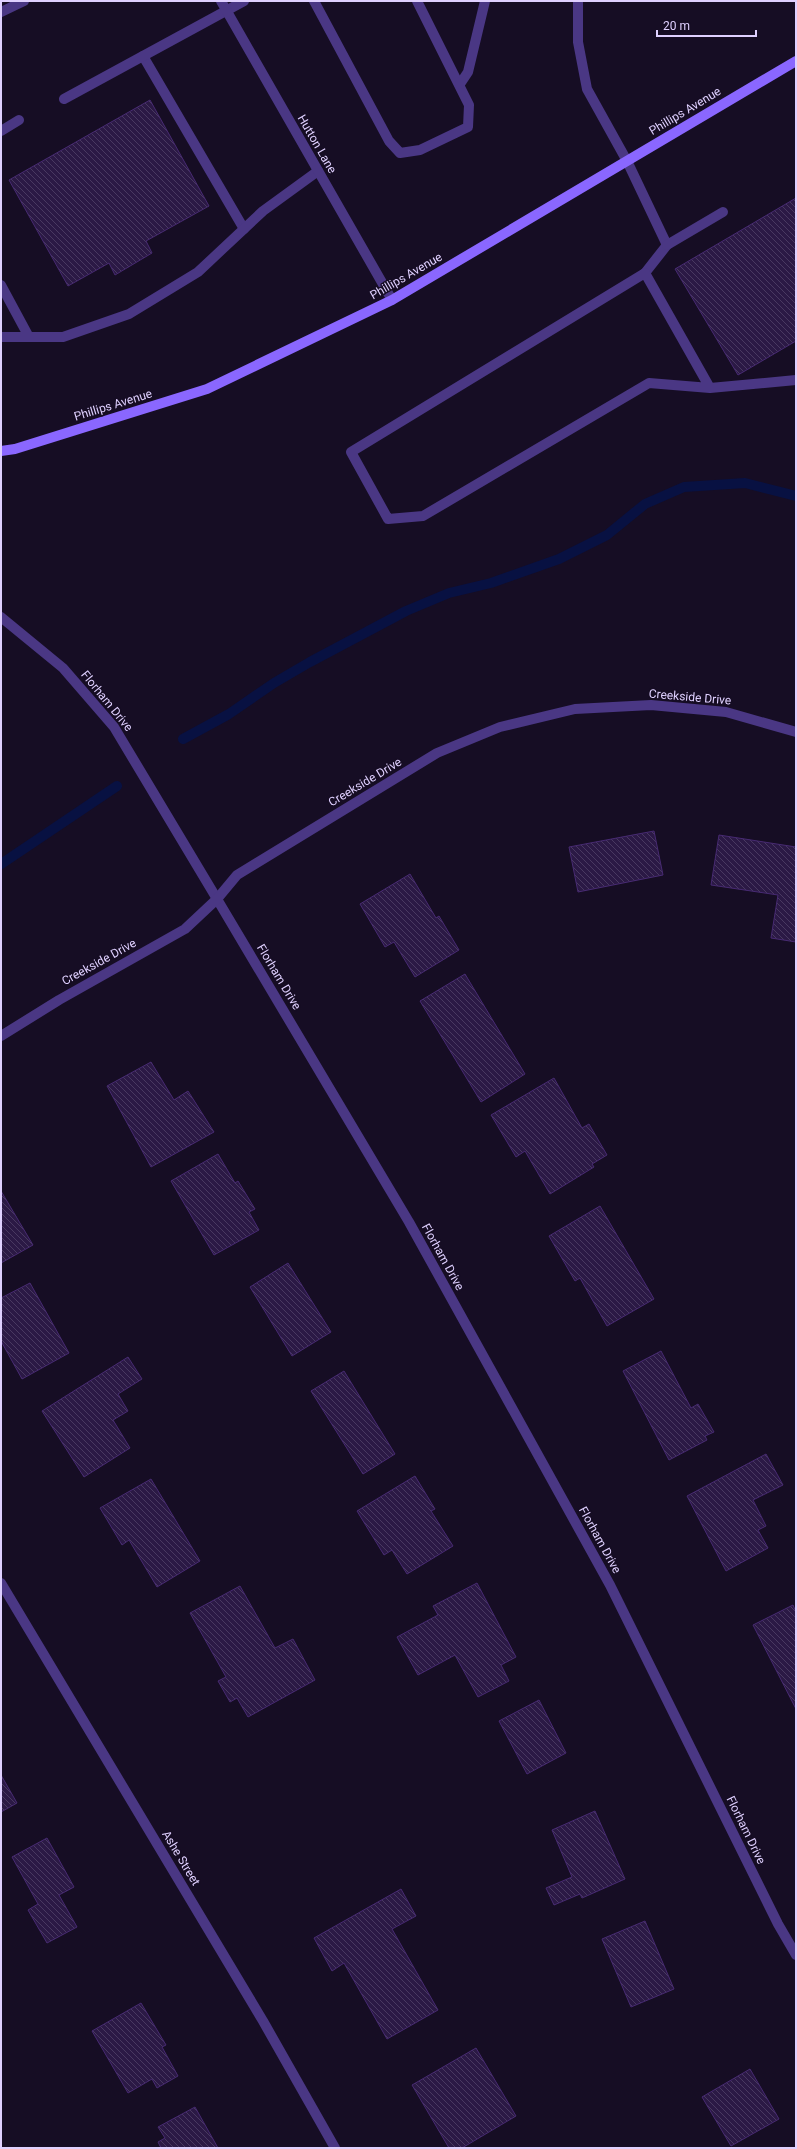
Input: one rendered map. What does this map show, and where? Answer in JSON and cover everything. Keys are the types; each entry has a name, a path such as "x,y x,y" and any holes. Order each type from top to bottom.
{"street":[{"path":"1,12 24,1"},
{"path":"64,99 143,56 223,5 244,1"},
{"path":"314,1 389,141 400,153 420,150 468,127 470,105 417,1"},
{"path":"460,84 468,72 485,1"},
{"path":"578,1 578,42 587,89 627,161 667,245"},
{"name":"Hutton Lane","path":"223,5 392,300"},
{"path":"143,56 244,229"},
{"name":"Phillips Avenue","path":"1,451 15,449 207,390 392,300 796,61"},
{"path":"1,131 19,120"},
{"path":"1,337 63,337 129,314 198,272 263,211 318,171"},
{"path":"723,212 667,245 645,273 351,452 388,519 423,516 649,384 710,388 796,380"},
{"path":"645,273 710,388"},
{"path":"1,286 29,337"},
{"name":"Florham Drive","path":"1,617 64,668 114,728 409,1222 610,1585 778,1924 796,1955"},
{"name":"Creekside Drive","path":"1,1036 59,1000 185,929 217,899 237,875 437,753 500,727 574,709 651,705 726,712 796,732"},
{"name":"Ashe Street","path":"1,1583 263,2021 335,2148"}],"building":[{"path":"150,100 209,206 146,241 152,253 115,275 109,263 68,286 9,180"},
{"path":"796,198 796,341 738,375 675,269"},
{"path":"654,831 663,875 578,892 569,847"},
{"path":"719,835 796,847 796,942 771,938 778,895 711,885"},
{"path":"410,874 436,918 439,916 459,950 415,977 394,942 385,947 360,904"},
{"path":"465,974 525,1074 481,1102 420,1001"},
{"path":"151,1062 174,1100 188,1091 214,1132 151,1167 107,1086"},
{"path":"554,1078 582,1128 589,1124 607,1155 592,1164 594,1167 550,1194 525,1151 516,1157 491,1115"},
{"path":"218,1154 235,1183 238,1181 255,1209 249,1212 259,1230 214,1255 171,1181"},
{"path":"1,1191 33,1245 1,1263"},
{"path":"600,1206 654,1299 607,1326 580,1278 575,1281 549,1236"},
{"path":"288,1263 331,1332 292,1356 250,1287"},
{"path":"30,1283 69,1353 22,1379 1,1341 1,1298"},
{"path":"661,1351 691,1408 698,1404 714,1432 705,1436 707,1440 669,1460 623,1371"},
{"path":"128,1357 142,1379 118,1394 128,1411 113,1420 130,1448 84,1477 42,1411"},
{"path":"344,1371 395,1454 363,1474 311,1391"},
{"path":"766,1454 783,1485 753,1500 766,1526 758,1530 768,1548 726,1571 687,1496"},
{"path":"415,1476 435,1509 431,1511 453,1546 407,1574 392,1550 384,1555 357,1511"},
{"path":"151,1479 200,1561 157,1587 129,1540 122,1545 100,1508"},
{"path":"477,1583 516,1657 501,1665 509,1681 478,1697 455,1655 418,1675 397,1637 438,1615 433,1606"},
{"path":"240,1586 275,1648 293,1639 315,1680 248,1717 237,1698 230,1702 218,1681 226,1677 190,1613"},
{"path":"793,1605 796,1612 796,1709 753,1625"},
{"path":"539,1700 566,1753 527,1774 499,1721"},
{"path":"1,1775 17,1803 1,1812"},
{"path":"595,1811 625,1879 582,1898 580,1894 554,1905 546,1888 572,1877 552,1830"},
{"path":"47,1838 74,1887 59,1895 77,1927 47,1943 28,1910 38,1904 12,1857"},
{"path":"401,1889 416,1916 392,1929 438,2010 387,2039 344,1963 332,1971 314,1938"},
{"path":"645,1921 674,1989 631,2007 602,1939"},
{"path":"141,2003 166,2045 162,2047 178,2076 157,2088 152,2079 128,2093 92,2031"},
{"path":"476,2048 516,2116 462,2148 449,2148 412,2085"},
{"path":"750,2069 779,2119 731,2146 702,2097"},
{"path":"195,2107 218,2148 161,2148 158,2142 165,2138 158,2127"}],"waterway":[{"path":"183,739 229,714 274,683 310,662 406,611 449,593 491,583 559,559 607,535 645,504 684,487 745,483 796,496"},
{"path":"1,864 117,786"}]}
